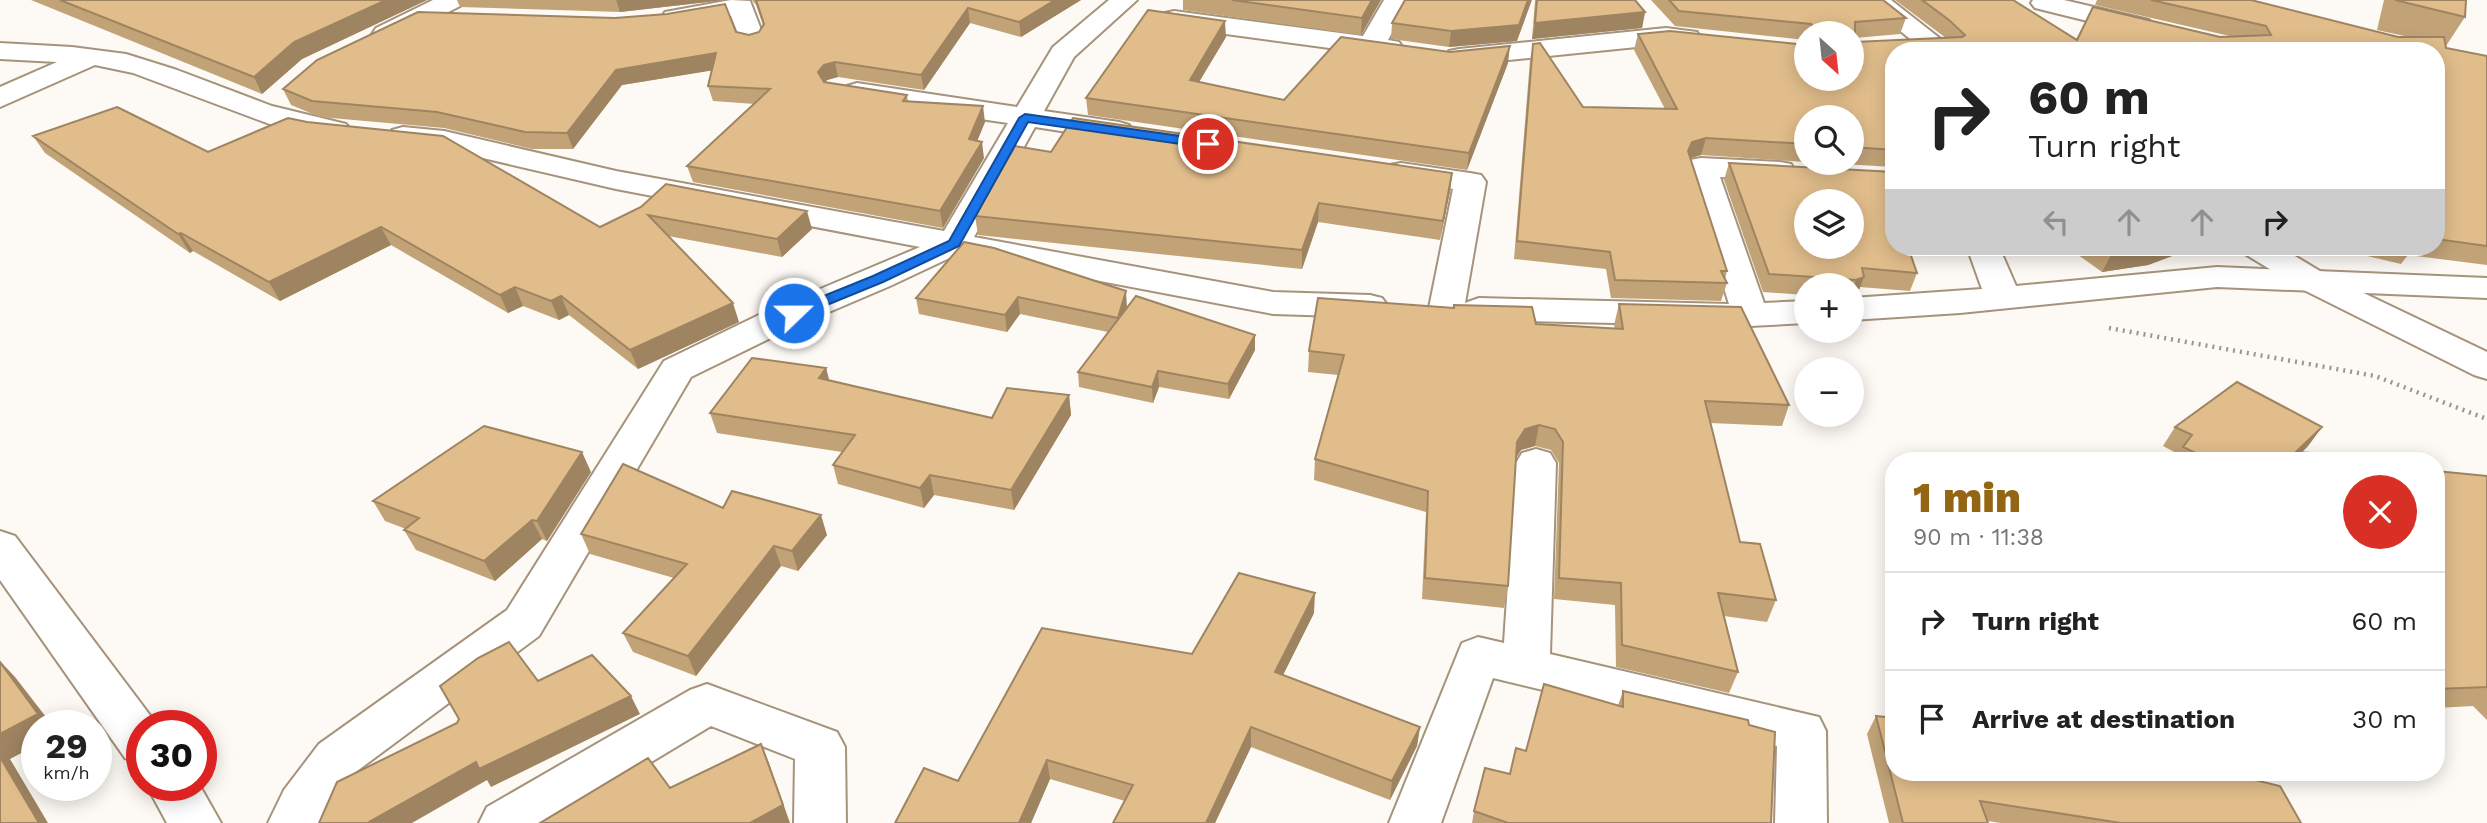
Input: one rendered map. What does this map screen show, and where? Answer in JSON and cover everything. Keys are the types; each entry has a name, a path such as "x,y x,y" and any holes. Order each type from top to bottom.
{"street":[{"path":"1371,46 1397,0"},
{"path":"1875,0 1930,42"},
{"path":"2044,3 2166,32"},
{"path":"294,823 302,806 336,758 523,623 677,369 774,322 878,279 954,243 1063,53 1117,5 1449,58 1666,36 1717,41"},
{"path":"645,21 741,6 752,40"},
{"path":"362,44 424,16 459,8"},
{"path":"1642,9 1666,36"},
{"path":"0,51 91,57 142,67 272,105 316,128 444,140 616,180 1273,303 1750,315 1794,313"},
{"path":"0,98 91,57"},
{"path":"838,89 1146,135"},
{"path":"1750,315 1700,167 1794,172"},
{"path":"1376,169 1470,182 1447,308"},
{"path":"1987,256 2003,298"},
{"path":"2272,256 2316,283 2487,366"},
{"path":"1864,308 2003,298 2217,277 2487,288"},
{"path":"1526,667 1536,463"},
{"path":"0,547 126,722"},
{"path":"1419,822 1478,656 1802,731 1801,823"},
{"path":"505,823 707,705 820,747 820,823"},
{"path":"181,801 195,823"}],"path":[{"path":"2107,328 2375,376 2487,419"}],"building":[{"path":"60,0 386,0 294,42 254,77"},
{"path":"756,0 1055,0 1019,22 968,8 921,75 835,62 824,65 818,72 824,82 907,95 903,101 983,106 969,139 982,142 940,211 687,166 770,89 708,86 716,53 616,70 567,133 525,132 437,112 312,101 283,89 317,60 418,12 615,18 667,14 725,4 736,32 749,35 759,32 764,24"},
{"path":"1232,0 1372,0 1362,18"},
{"path":"1405,0 1528,0 1519,25 1451,31 1392,23"},
{"path":"1537,0 1635,0 1645,12 1535,23"},
{"path":"1669,0 1883,0 1906,18 1794,22 1679,11"},
{"path":"1922,0 2013,0 2077,40 2093,7 2220,37 2271,35 2266,26 2151,0 2251,0 2398,37 2444,37 2445,42 1885,42 1885,149 1864,148 1864,105 1794,105 1794,143 1706,138 1692,142 1688,151 1727,271 1721,271 1727,283 1615,280 1610,252 1517,241 1533,44 1540,43 1583,107 1677,109 1638,34 1670,31 1794,44 1794,91 1864,91 1864,42 1965,35"},
{"path":"2395,0 2466,0 2465,17"},
{"path":"1148,10 1225,21 1190,80 1284,100 1341,37 1450,52 1510,46 1469,153 1086,98"},
{"path":"2445,42 2446,48 2487,56 2487,246 2445,240"},
{"path":"117,107 208,152 288,118 443,136 600,227 641,207 666,184 807,211 777,239 648,215 733,303 630,350 561,296 551,301 515,287 500,295 381,227 269,282 181,233 178,234 33,136"},
{"path":"1073,118 1452,173 1443,221 1319,203 1302,250 975,216 1015,146 1051,152"},
{"path":"1729,163 1794,167 1794,175 1864,175 1864,170 1885,172 1885,256 1911,256 1917,273 1862,268 1863,273 1769,274"},
{"path":"964,242 994,248 1126,291 1118,318 1018,297 1005,315 916,298"},
{"path":"1136,296 1255,335 1228,384 1158,371 1152,387 1078,372"},
{"path":"1318,298 1454,308 1454,305 1532,307 1536,324 1623,329 1619,304 1741,307 1789,405 1705,401 1740,542 1760,544 1776,600 1718,593 1738,672 1622,645 1621,583 1559,578 1563,442 1555,429 1539,425 1525,429 1517,442 1508,586 1425,578 1428,491 1315,459 1344,355 1309,351"},
{"path":"752,358 826,368 819,378 992,418 1007,388 1069,395 1011,490 930,475 920,488 833,465 855,435 710,413"},
{"path":"2237,382 2322,427 2296,452 2193,452 2183,447 2192,435 2175,427"},
{"path":"484,426 582,452 537,521 532,520 484,561 404,530 419,518 373,501"},
{"path":"623,464 723,508 732,491 821,515 792,551 774,546 688,656 623,633 687,564 581,534"},
{"path":"2445,472 2487,476 2487,687 2445,689"},
{"path":"1239,573 1315,593 1275,672 1420,727 1392,781 1251,727 1206,823 1113,823 1133,785 1047,760 1019,823 895,823 924,768 958,781 1042,628 1192,654"},
{"path":"509,642 538,681 592,655 631,696 479,769 476,762 367,823 319,823 337,782 457,723 459,719 440,686 478,658"},
{"path":"0,662 35,710 21,710 21,723 0,734"},
{"path":"1544,684 1623,707 1623,691 1748,720 1749,725 1775,732 1771,823 1508,823 1474,811 1485,768 1510,774 1516,748 1526,751"},
{"path":"1876,716 1885,717 1885,752"},
{"path":"761,744 783,805 750,823 540,823 648,758 670,788"},
{"path":"0,757 21,793 21,801 26,801 39,823 0,823"},
{"path":"1892,781 2259,781 2280,786 2301,823 2121,823 1980,801 1988,823 1903,823"}],"route":[{"path":"794,313 878,279 954,243 1025,118 1208,144"}]}
